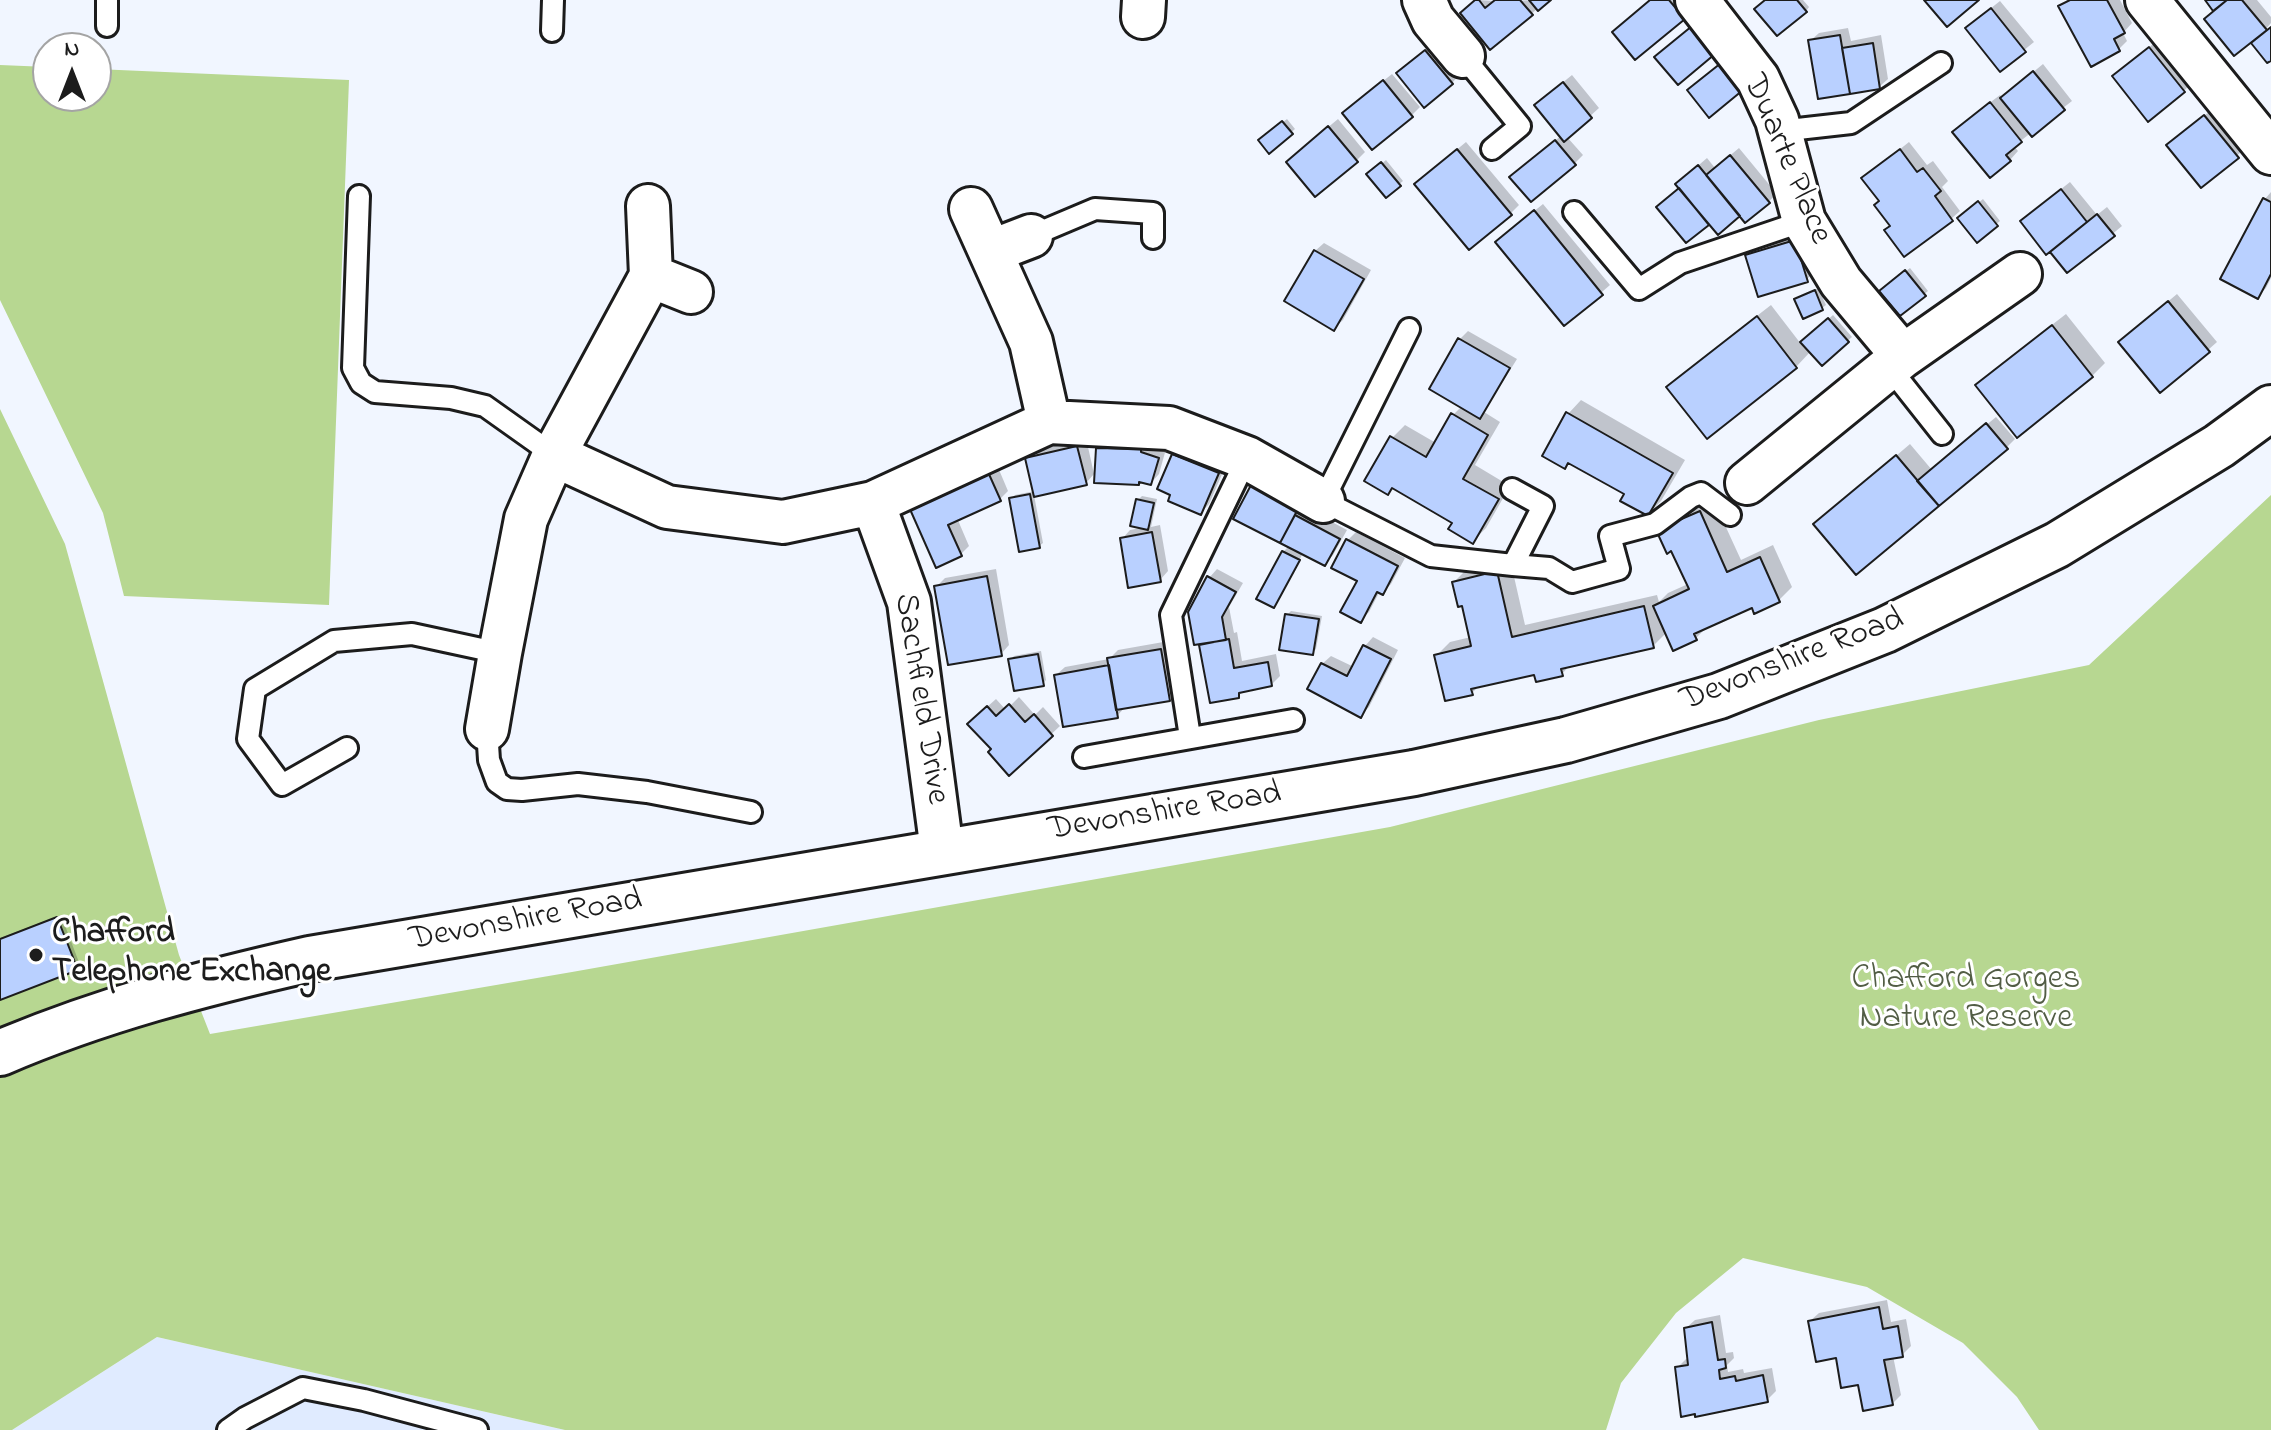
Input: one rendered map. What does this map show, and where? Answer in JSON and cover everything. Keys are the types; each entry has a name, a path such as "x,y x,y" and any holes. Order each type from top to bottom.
{"main road":[{"name":"Devonshire Road","path":"0,1053 154,997 310,959 1414,773 1566,740 1719,696 1885,630 2057,545 2219,446 2271,408"}],"street":[{"path":"1424,0 1433,20 1463,56"},
{"name":"Duarte Place","path":"1697,0 1758,79 1777,120 1804,221 1896,362"},
{"path":"2152,2 2271,153"},
{"path":"487,729 526,519 554,455 651,276 648,206"},
{"path":"971,209 1031,342 1049,422"},
{"path":"992,251 1031,236"},
{"path":"1738,499 1896,362 2020,274"},
{"path":"651,276 691,292"},
{"path":"554,455 667,507 783,522 873,503 1049,422 1169,428 1247,458 1323,501"},
{"name":"Sachfield Drive","path":"873,503 909,602 942,851"}],"lane":[{"path":"107,0 107,26"},
{"path":"552,31 553,0"},
{"path":"1463,56 1520,126 1492,149"},
{"path":"1780,131 1851,123 1941,63"},
{"path":"359,196 353,368 361,383 375,392 451,398 485,406 554,455"},
{"path":"1031,236 1095,209 1153,213 1153,238"},
{"path":"1574,212 1639,289 1680,263 1804,221"},
{"path":"1409,329 1323,501 1431,556 1549,568 1572,582 1619,569 1610,536 1655,524 1701,493 1738,499"},
{"path":"1896,362 1942,434"},
{"path":"1190,737 1171,615 1247,458"},
{"path":"1512,489 1543,506 1513,565"},
{"path":"347,748 282,785 248,739 255,689 334,641 412,634 500,653"},
{"path":"1084,757 1293,720"},
{"path":"487,729 489,760 497,782 507,789 578,784 647,792 751,812"},
{"path":"228,1430 303,1388 364,1400 477,1430"}],"shaded area":[{"path":"157,1337 565,1430 12,1430"}],"green space":[{"path":"0,65 32,66 32,112 112,112 112,70 349,80 329,605 124,596 103,513 0,300"},
{"name":"Chafford Gorges Nature Reserve","path":"0,409 65,544 179,955 210,1034 1390,827 1819,720 2089,665 2271,495 2271,1430 2039,1430 2017,1397 1963,1343 1867,1287 1743,1258 1676,1313 1621,1383 1606,1430 565,1430 157,1337 12,1430 0,1430"}],"building":[{"path":"1479,0 1485,8 1495,0 1520,0 1533,15 1490,50 1460,13"},
{"path":"1529,0 1551,0 1538,11"},
{"path":"1650,0 1669,0 1685,19 1635,60 1612,32"},
{"path":"1765,0 1797,0 1807,12 1777,36 1754,9"},
{"path":"1924,0 1979,0 1947,27"},
{"path":"2070,0 2107,0 2125,33 2114,39 2120,51 2091,67 2058,6"},
{"path":"2205,0 2227,0 2213,11"},
{"path":"2227,0 2242,0 2267,30 2234,56 2204,19"},
{"path":"1991,8 2026,52 2000,72 1965,28"},
{"path":"1692,26 1715,54 1678,85 1654,57"},
{"path":"2271,27 2271,61 2267,63 2251,43"},
{"path":"1840,35 1850,94 1818,99 1808,40"},
{"path":"1873,43 1880,89 1850,94 1842,48"},
{"path":"2149,47 2185,92 2148,122 2112,76"},
{"path":"1425,50 1453,84 1424,108 1396,73"},
{"path":"1721,63 1743,90 1709,118 1687,90"},
{"path":"2033,71 2065,110 2032,137 2000,98"},
{"path":"1383,80 1413,117 1372,150 1342,113"},
{"path":"1563,82 1592,118 1564,142 1534,105"},
{"path":"1990,102 2022,142 2006,155 2011,161 1990,178 1952,132"},
{"path":"2204,115 2239,158 2201,188 2166,145"},
{"path":"1282,121 1293,134 1269,154 1258,140"},
{"path":"1328,126 1358,162 1315,197 1286,162"},
{"path":"1555,140 1576,165 1531,202 1509,177"},
{"path":"1457,149 1512,215 1469,250 1414,184"},
{"path":"1900,149 1917,172 1923,168 1941,191 1935,196 1953,221 1904,257 1884,230 1890,226 1874,205 1879,201 1861,178"},
{"path":"1730,155 1770,203 1745,223 1706,175"},
{"path":"1381,162 1401,186 1386,198 1366,174"},
{"path":"1698,165 1740,216 1718,235 1675,184"},
{"path":"1679,188 1709,225 1686,243 1656,207"},
{"path":"2061,189 2087,222 2046,255 2020,221"},
{"path":"2263,198 2271,202 2271,274 2258,299 2220,279"},
{"path":"1978,201 1998,226 1977,243 1957,218"},
{"path":"1534,210 1603,295 1564,326 1495,242"},
{"path":"2097,214 2115,236 2067,273 2050,252"},
{"path":"1795,240 1808,282 1758,297 1745,255"},
{"path":"1314,250 1364,279 1334,331 1284,301"},
{"path":"1905,270 1926,296 1900,316 1879,291"},
{"path":"1815,290 1823,310 1803,319 1794,299"},
{"path":"2168,301 2210,352 2160,393 2118,342"},
{"path":"1757,316 1797,368 1707,439 1666,387"},
{"path":"1828,318 1849,342 1822,366 1800,342"},
{"path":"2052,325 2093,377 2017,438 1975,385"},
{"path":"1458,338 1510,368 1480,419 1429,389"},
{"path":"1566,412 1673,473 1648,516 1620,501 1624,494 1568,463 1565,469 1542,456"},
{"path":"1451,413 1488,435 1463,479 1499,499 1473,544 1448,529 1452,523 1392,488 1388,495 1364,481 1390,436 1426,457"},
{"path":"1986,423 2008,449 1939,506 1917,481"},
{"path":"1077,446 1087,485 1034,497 1025,458"},
{"path":"1096,448 1141,449 1141,452 1159,458 1151,485 1139,482 1139,485 1094,483"},
{"path":"1172,454 1219,473 1201,515 1168,501 1170,495 1157,489"},
{"path":"1896,455 1939,506 1856,575 1813,524"},
{"path":"988,472 1001,501 948,525 962,556 936,568 909,507"},
{"path":"1251,485 1298,509 1280,543 1233,519"},
{"path":"1030,494 1040,548 1019,552 1009,498"},
{"path":"1136,499 1154,503 1148,530 1130,526"},
{"path":"1700,511 1727,572 1760,557 1780,602 1754,614 1752,608 1694,634 1697,640 1673,651 1653,606 1689,589 1671,551 1667,554 1656,530"},
{"path":"1295,515 1340,539 1325,566 1280,543"},
{"path":"1152,532 1161,582 1128,588 1120,538"},
{"path":"1346,539 1398,566 1383,595 1377,592 1361,623 1340,612 1357,581 1331,568"},
{"path":"1282,551 1300,560 1274,608 1256,599"},
{"path":"1497,571 1512,637 1644,606 1654,648 1561,669 1563,676 1536,682 1534,675 1471,689 1473,695 1445,701 1434,655 1471,646 1462,606 1458,607 1452,582"},
{"path":"987,576 1002,656 948,665 934,586"},
{"path":"1207,576 1236,592 1222,617 1226,640 1194,645 1188,612"},
{"path":"1285,614 1319,619 1313,655 1279,650"},
{"path":"1229,639 1234,668 1268,662 1272,686 1239,693 1239,698 1210,703 1199,645"},
{"path":"1363,645 1391,659 1361,718 1307,689 1321,663 1347,676"},
{"path":"1161,649 1170,701 1116,710 1107,658"},
{"path":"1038,654 1044,686 1014,691 1008,659"},
{"path":"1109,665 1118,718 1063,727 1054,675"},
{"path":"1009,704 1025,722 1034,714 1053,736 1009,776 988,752 991,749 967,724 987,706 996,716"},
{"name":"Chafford Telephone Exchange","path":"57,917 78,970 0,1000 0,939"},
{"path":"1879,1307 1883,1329 1898,1326 1903,1357 1884,1360 1893,1405 1863,1411 1858,1385 1841,1388 1836,1358 1816,1362 1808,1321"},
{"path":"1712,1322 1718,1360 1725,1359 1726,1368 1719,1370 1720,1379 1735,1376 1736,1381 1763,1375 1768,1402 1681,1417 1675,1367 1688,1365 1684,1328"}],"place":[{"name":"Chafford Telephone Exchange","path":"36,955"}]}
